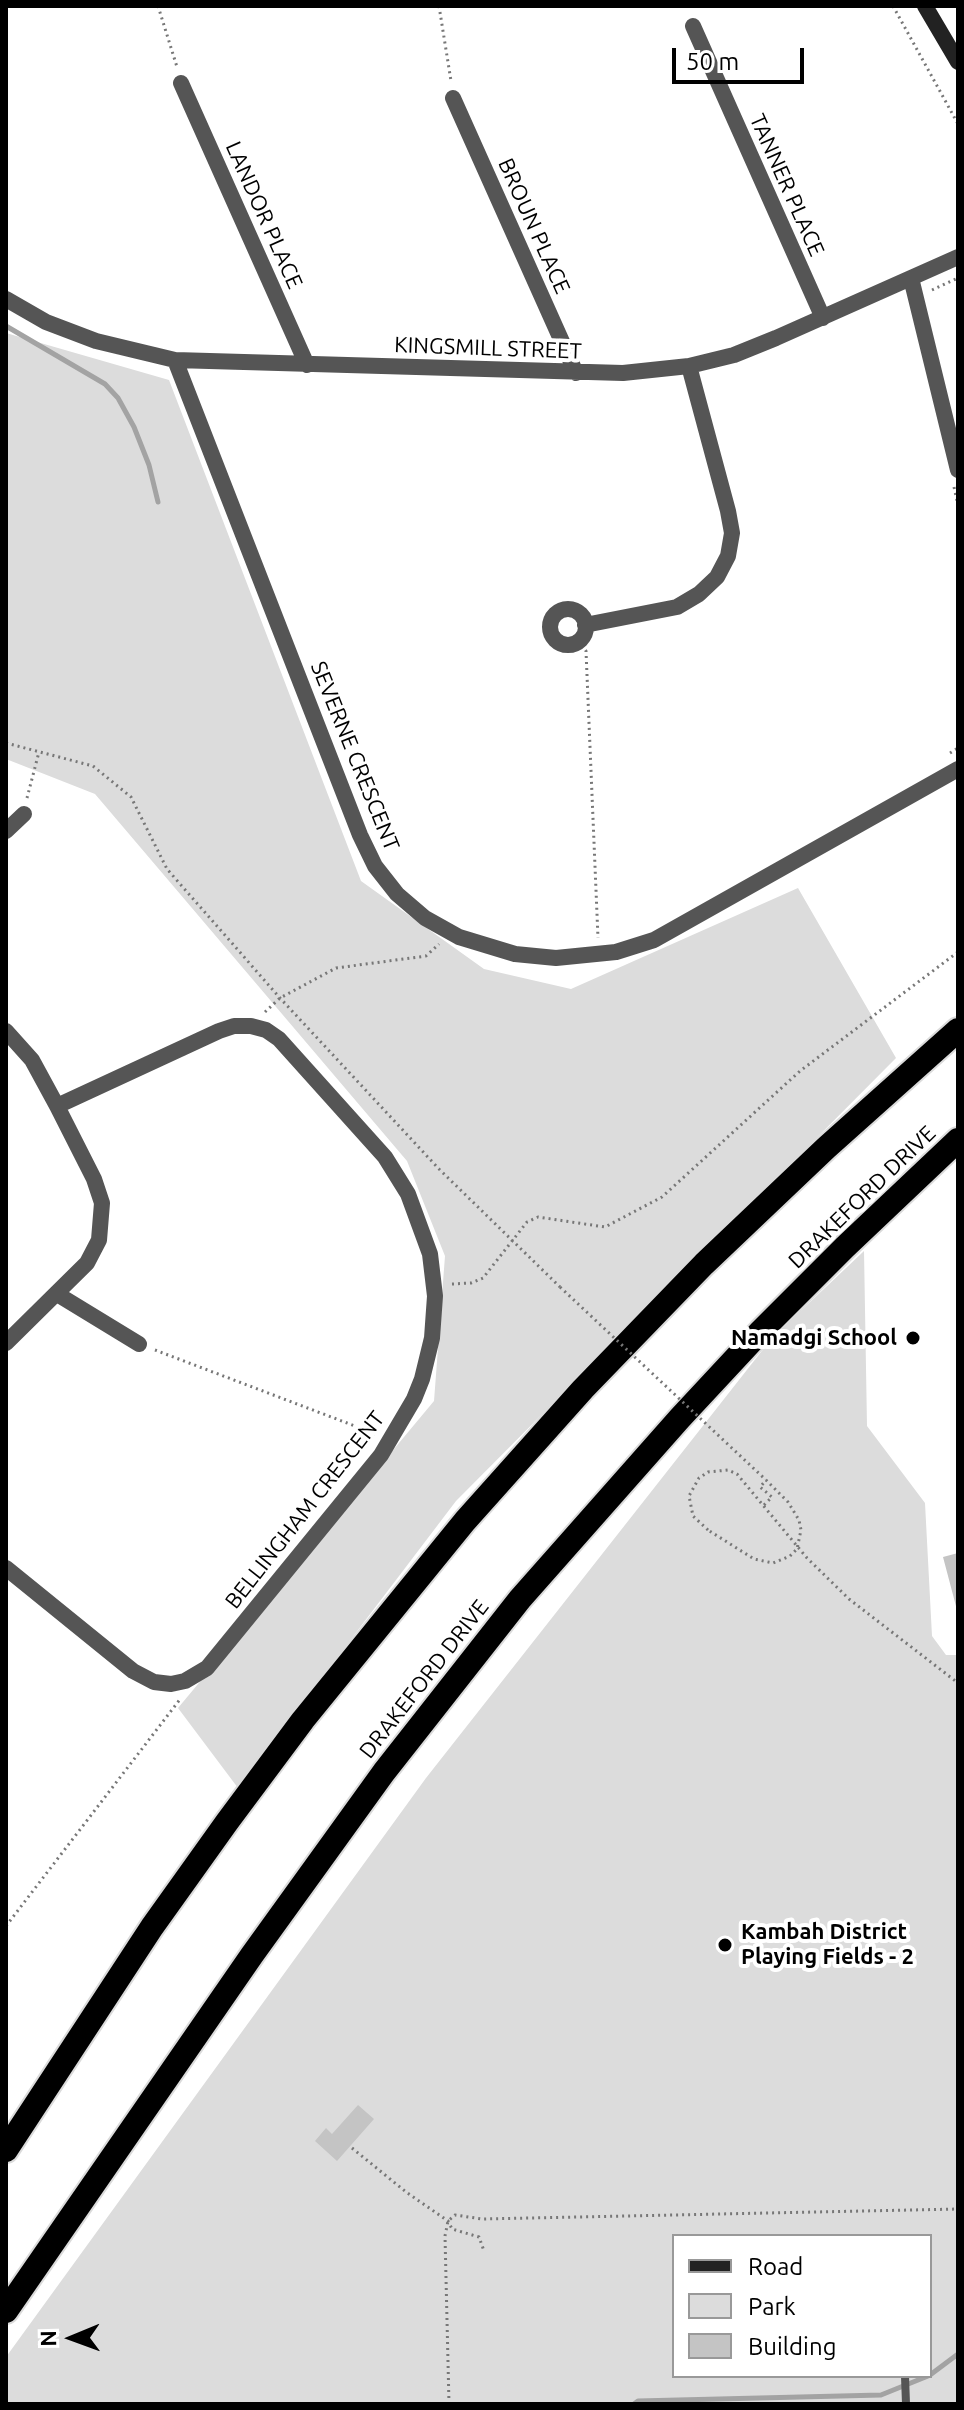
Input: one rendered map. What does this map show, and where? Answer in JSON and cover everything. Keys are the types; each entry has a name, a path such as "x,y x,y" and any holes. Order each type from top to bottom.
{"highway":[{"path":"6,2150 152,1927 227,1822 303,1720 465,1521 583,1389 704,1264 826,1148 958,1030"},
{"name":"DRAKEFORD DRIVE","path":"6,2311 252,1955 384,1772 520,1599 761,1331 958,1140"}],"street":[{"path":"925,6 958,62"},
{"name":"TANNER PLACE","path":"693,26 823,318"},
{"name":"LANDOR PLACE","path":"181,83 307,365"},
{"name":"BROUN PLACE","path":"453,98 576,373"},
{"name":"KINGSMILL STREET","path":"6,299 46,322 96,341 175,360 623,373 689,366 734,355 958,257"},
{"path":"911,278 958,470"},
{"name":"SEVERNE CRESCENT","path":"175,360 360,835 375,866 397,894 459,937 515,954 556,958 616,952 654,940 958,769"},
{"path":"582,632 677,607 699,594 717,577 728,556 732,533 728,511 689,366"},
{"path":"6,831 24,814"},
{"name":"BELLINGHAM CRESCENT","path":"6,1568 133,1671 154,1682 171,1684 196,1675 207,1668 381,1455 414,1399 432,1338 435,1296 430,1254 408,1194 385,1157 279,1039 266,1030 234,1026 219,1031 57,1106"},
{"path":"6,1031 32,1060 94,1179 102,1203 99,1240 87,1263 6,1343"},
{"path":"57,1294 139,1344"}],"lane":[{"path":"905,2378 906,2404"}],"path":[{"path":"158,6 181,83"},
{"path":"439,6 453,98"},
{"path":"893,6 958,124"},
{"path":"582,632 586,651 598,942 606,941"},
{"path":"6,743 93,766 131,797 167,869 280,998 439,1169 511,1241 788,1502 799,1520 800,1539 790,1556 782,1561 763,1563 708,1530 693,1516 689,1496 699,1478 708,1472 728,1470 737,1474 764,1506 807,1558 849,1599 958,1683"},
{"path":"944,756 958,748"},
{"path":"24,814 39,752"},
{"path":"260,1016 280,998 336,968 426,956 447,937"},
{"path":"471,1283 483,1278 527,1222 538,1217 605,1227 662,1197 800,1071 958,952"},
{"path":"139,1344 381,1435 375,1444"},
{"path":"764,1506 772,1497 760,1487 766,1480"},
{"path":"6,1926 186,1693"},
{"path":"352,2148 448,2221 452,2229 479,2237 484,2251"},
{"path":"449,2404 445,2236 448,2221 455,2215 482,2219 958,2209"}],"green space":[{"path":"6,333 169,380 361,881 484,969 571,989 798,888 896,1058 456,1501 238,1788 178,1708 434,1401 445,1256 407,1161 95,794 6,759"},
{"path":"864,1251 867,1426 925,1503 932,1636 946,1655 958,1655 958,2404 6,2404 6,2357 426,1778 772,1338"}],"building":[{"path":"958,1553 958,1610 957,1610 943,1557"},
{"path":"358,2105 374,2119 337,2161 315,2141 326,2128 332,2134"}],"waterway":[{"path":"6,326 105,384 118,398 149,465 158,502"},
{"path":"932,2374 958,2354"},
{"path":"634,2404 638,2401 881,2395 923,2378"}],"place":[{"name":"Namadgi School","path":"913,1338"},
{"name":"Kambah District Playing Fields - 2","path":"725,1945"}]}
